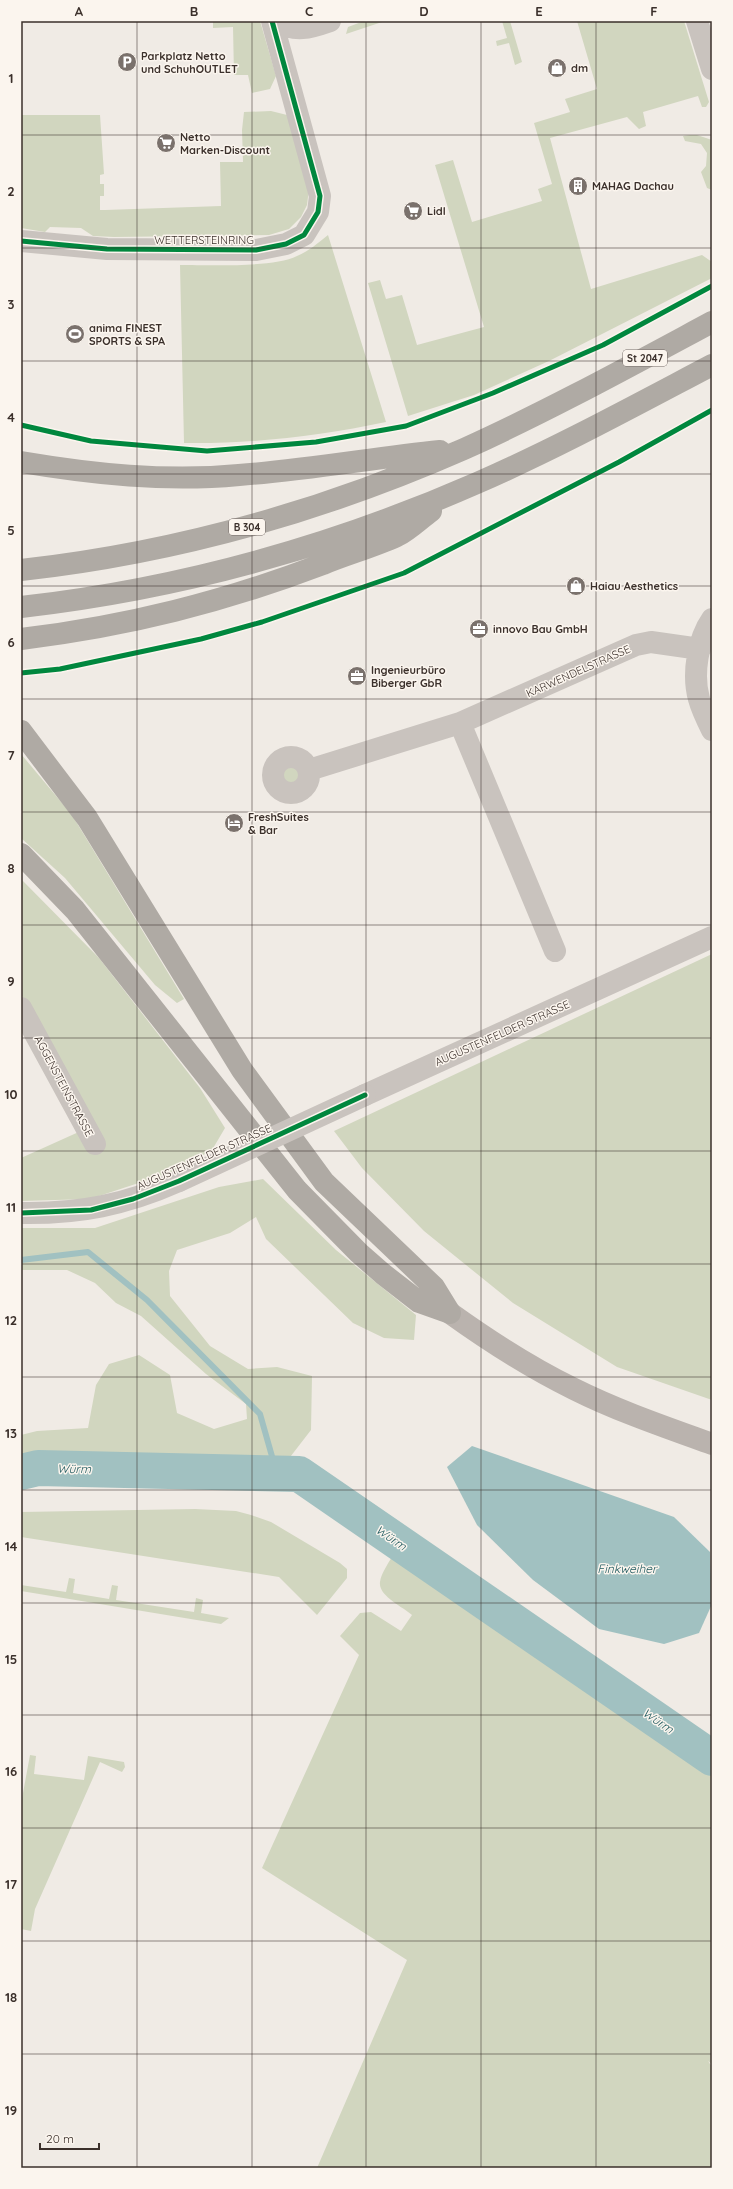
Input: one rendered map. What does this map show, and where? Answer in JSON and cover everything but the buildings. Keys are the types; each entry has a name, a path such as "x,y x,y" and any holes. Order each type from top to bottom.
{"highway":[{"name":"St 2047","path":"560,402 712,322"},
{"path":"21,607 138,590 278,557 370,526 454,493 572,438 712,365"},
{"name":"B 304","path":"21,570 146,551 233,531 325,503 463,449 560,402"},
{"path":"21,462 115,475 189,477 238,476 375,457 463,449"},
{"path":"21,639 76,632 142,620 220,600 286,578 398,535 454,493"},
{"path":"21,731 87,818 242,1070 324,1182 434,1287 450,1312"},
{"path":"21,854 75,910 297,1190 358,1253 383,1274 419,1302 450,1312"}],"street":[{"name":"WETTERSTEINRING","path":"21,241 107,249 256,250 286,244 304,235 318,212 320,196 272,21"},
{"path":"277,21 287,28 304,30 330,21"},
{"path":"697,21 712,69"},
{"path":"712,619 706,627 696,672 698,698 712,730"},
{"name":"KARWENDELSTRASSE","path":"309,770 460,723 636,645 652,642 700,649"},
{"path":"460,723 555,951"},
{"name":"AUGUSTENFELDER STRASSE","path":"21,1213 68,1212 114,1205 179,1181 712,937"},
{"name":"AGGENSTEINSTRASSE","path":"21,1008 95,1144"},
{"path":"450,1312 547,1375 574,1389 626,1412 712,1444"}],"green space":[{"path":"213,21 260,21 276,76 270,89 252,93 248,75 234,75 233,27 213,28"},
{"path":"364,21 385,21 346,34 348,27"},
{"path":"502,21 510,21 522,62 515,65 509,43 497,46 496,41 507,38"},
{"path":"577,21 684,21 709,102 706,107 702,107 698,96 643,112 646,126 639,129 627,117 550,138 591,289 702,255 712,262 712,278 549,361 474,395 408,416 368,283 380,280 386,299 402,295 417,345 484,327 435,165 453,160 472,222 542,201 538,189 552,184 534,123 570,112 565,99 597,89"},
{"path":"271,111 287,115 309,189 307,205 301,217 289,229 269,235 114,237 93,236 81,228 50,227 45,232 21,228 21,115 100,115 104,174 100,175 100,184 104,184 104,196 100,196 100,210 105,210 221,206 220,162 243,162 242,130 244,112"},
{"path":"697,135 712,140 712,190 707,188 701,172 706,166 707,153 701,144 685,141 683,136"},
{"path":"328,235 386,422 285,438 235,442 184,443 180,265 240,265 286,260 306,252"},
{"path":"21,754 72,815 184,999 177,1003 155,985 65,878 21,838"},
{"path":"291,763 300,767 304,776 300,785 291,789 282,785 278,776 282,767"},
{"path":"21,879 99,958 200,1088 225,1128 212,1150 175,1171 90,1199 21,1201 21,1158 92,1126 21,994"},
{"path":"712,954 712,1400 617,1367 513,1303 424,1231 362,1168 334,1131"},
{"path":"263,1179 336,1250 416,1315 414,1340 384,1338 353,1323 266,1239 256,1217 230,1233 177,1250 169,1271 170,1296 210,1346 248,1369 277,1367 312,1376 311,1430 277,1474 38,1468 21,1472 21,1435 37,1431 88,1428 96,1385 109,1364 139,1355 170,1375 177,1413 214,1429 247,1419 246,1404 206,1374 141,1316 116,1303 95,1283 67,1270 21,1270 21,1228 95,1228 219,1187"},
{"path":"195,1509 236,1511 271,1522 340,1563 347,1569 347,1578 317,1615 279,1577 21,1537 21,1512"},
{"path":"394,1553 712,1773 712,2064 708,2061 712,2067 712,2168 317,2168 407,1960 262,1868 359,1655 340,1636 360,1613 371,1612 401,1631 412,1615 392,1601 380,1587 382,1575"},
{"path":"69,1578 75,1579 73,1593 109,1599 112,1585 118,1586 116,1600 194,1612 196,1598 203,1600 201,1613 229,1618 221,1624 21,1591 21,1585 66,1592"},
{"path":"30,1755 36,1756 34,1774 84,1780 88,1756 124,1762 125,1767 122,1772 100,1762 35,1909 31,1931 21,1929 21,1804"}],"water":[{"name":"Finkweiher","path":"472,1446 674,1517 710,1552 712,1604 699,1633 664,1644 599,1629 533,1580 477,1525 447,1467"}],"waterway":[{"path":"21,1260 88,1252 147,1300 260,1414 277,1474"},
{"name":"Würm","path":"21,1472 38,1468 299,1474 712,1758"}],"cycle path":[{"path":"21,241 107,249 256,250 286,244 304,235 318,212 320,196 272,21"},
{"path":"21,425 91,441 207,451 316,442 406,426 493,393 603,345 712,286"},
{"path":"21,673 60,669 201,639 262,622 404,573 619,462 712,410"},
{"path":"21,1213 91,1210 133,1199 179,1181 365,1095"}],"place":[{"name":"Parkplatz Netto und SchuhOUTLET","path":"127,62"},
{"name":"dm","path":"557,68"},
{"name":"Netto Marken-Discount","path":"166,143"},
{"name":"MAHAG Dachau","path":"578,186"},
{"name":"Lidl","path":"413,211"},
{"name":"anima FINEST SPORTS & SPA","path":"75,334"},
{"name":"Haiau Aesthetics","path":"576,586"},
{"name":"innovo Bau GmbH","path":"479,629"},
{"name":"Ingenieurbüro Biberger GbR","path":"357,676"},
{"name":"FreshSuites & Bar","path":"234,823"}]}
